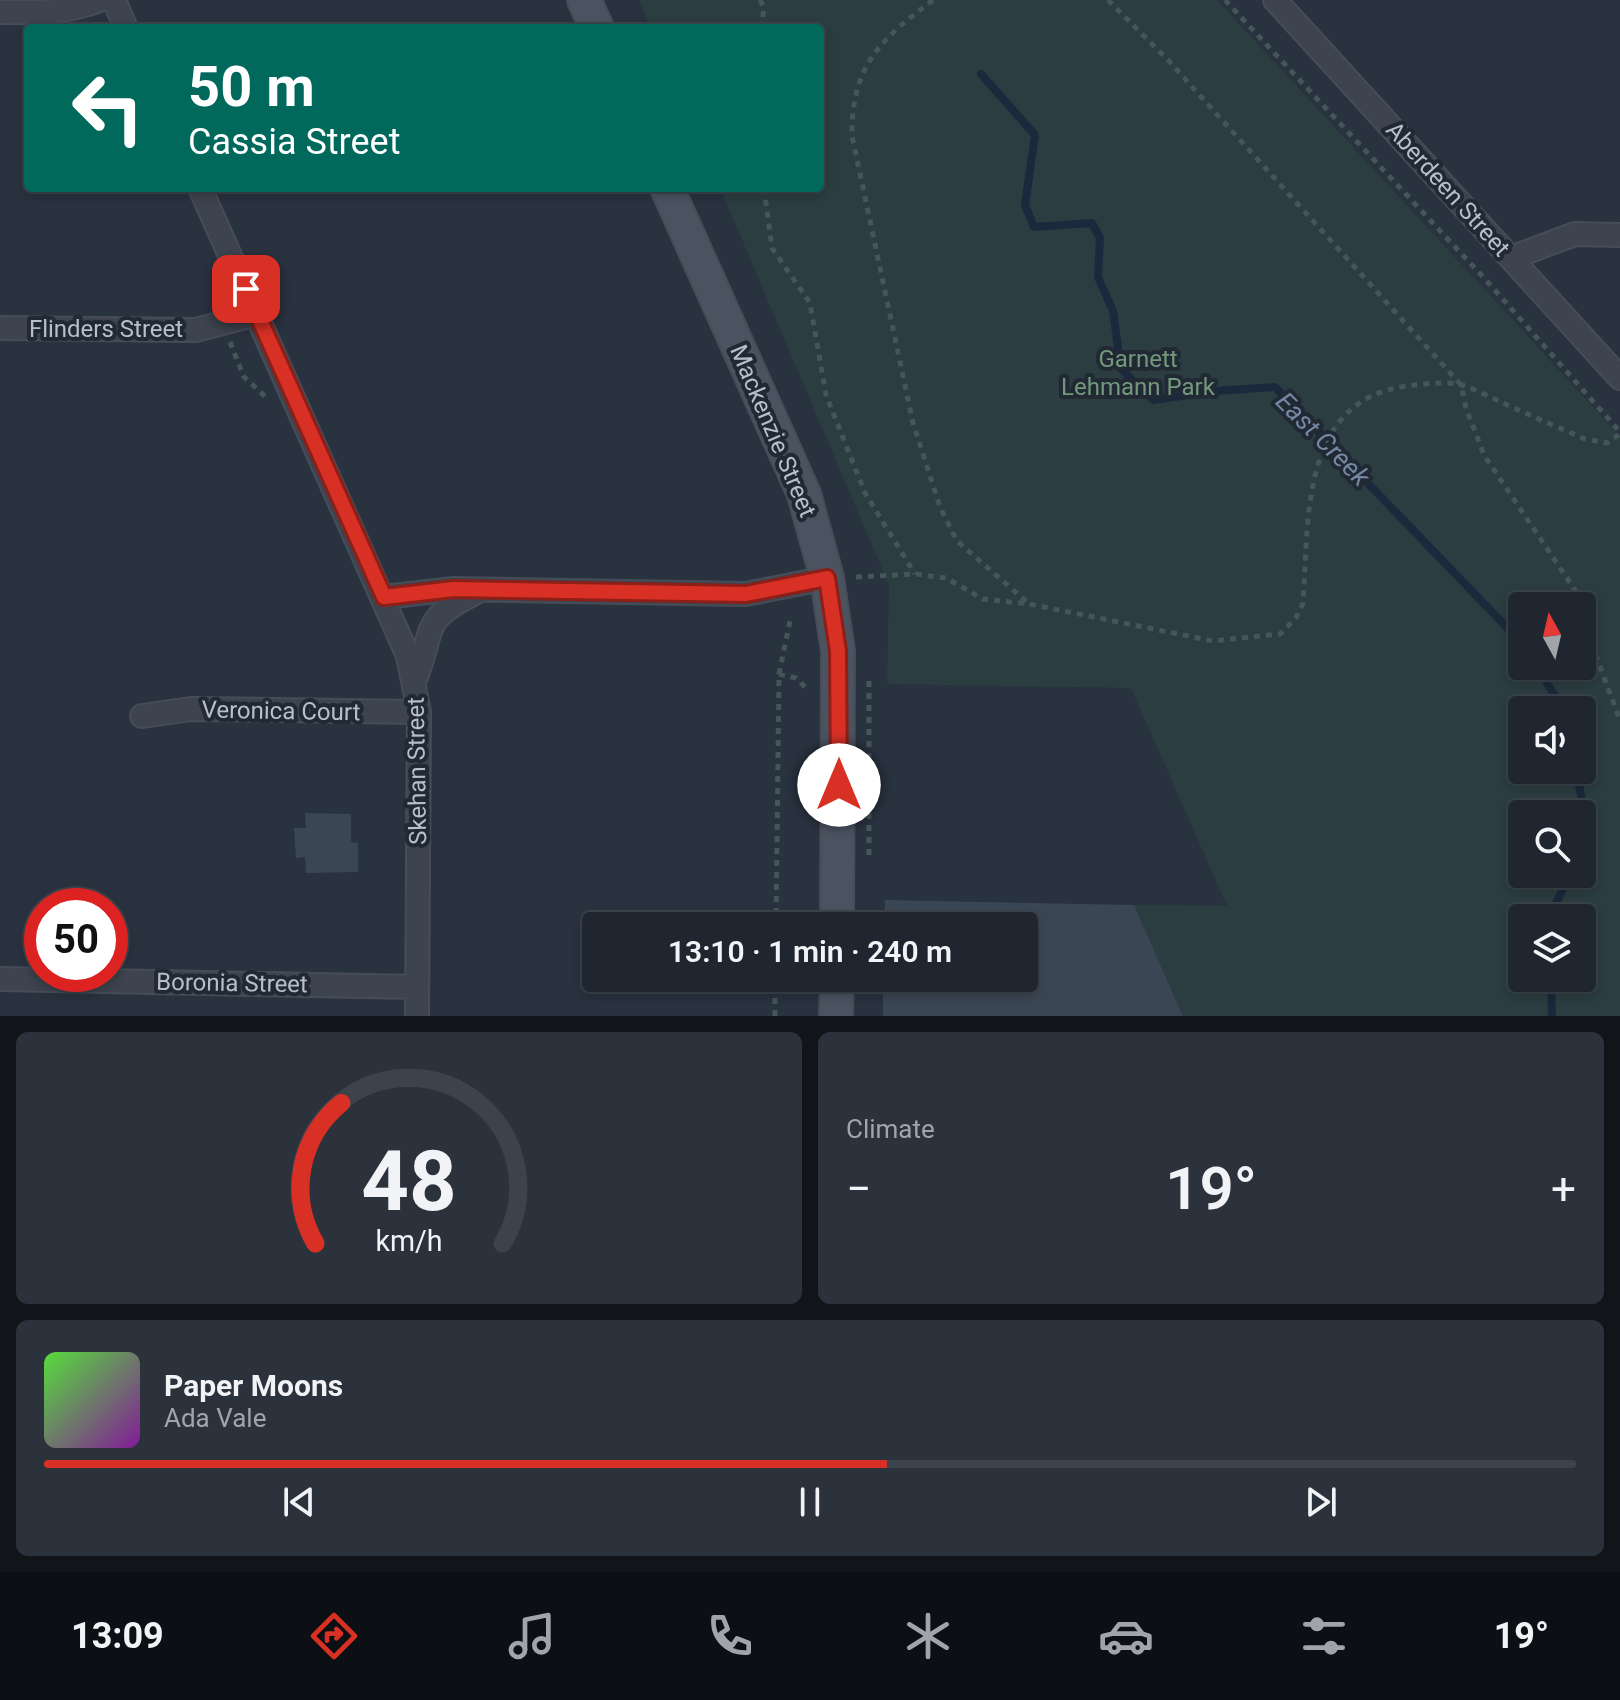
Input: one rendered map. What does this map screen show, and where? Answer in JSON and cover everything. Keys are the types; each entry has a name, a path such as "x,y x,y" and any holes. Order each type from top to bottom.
{"main road":[{"path":"584,0 595,24"},
{"name":"Mackenzie Street","path":"669,192 804,494 827,578 838,651 837,912"},
{"path":"836,1016 837,992"}],"street":[{"path":"0,12 44,13 79,8 100,0"},
{"path":"114,0 124,24"},
{"name":"Aberdeen Street","path":"1275,0 1620,378"},
{"name":"Skehan Street","path":"202,192 408,656 419,712 417,1016"},
{"path":"1511,258 1575,234 1620,235"},
{"name":"Flinders Street","path":"0,328 196,330 257,314"},
{"path":"384,597 454,589 746,594 827,578"},
{"path":"414,682 425,657 427,636 434,619 449,606 483,589"},
{"name":"Veronica Court","path":"142,716 191,709 419,712"},
{"name":"Boronia Street","path":"0,979 417,987"}],"path":[{"path":"760,0 764,9 762,24"},
{"path":"933,0 898,27 875,53 858,80 852,108 852,136 913,423 940,507 957,541 1029,604"},
{"path":"1108,0 1168,60 1461,385 1484,455 1585,605 1590,640 1620,720"},
{"path":"827,578 915,574 946,578 983,599 1029,604 1213,641 1280,634 1296,618 1303,603 1313,475 1321,449 1341,420 1363,399 1386,388 1423,384 1461,385 1585,439 1607,443 1620,433 1485,279 1225,0"},
{"path":"765,192 772,248 810,303 826,395 865,493 915,574"},
{"path":"776,912 779,674 791,616"},
{"path":"779,674 803,682 810,698"},
{"path":"775,992 775,1016"}],"green space":[{"name":"Garnett Lehmann Park","path":"639,0 1217,0 1620,436 1620,1016 1183,1016 1134,905 1227,906 1131,688 887,684 889,585 722,192 824,192 824,24 649,24"}],"building":[{"path":"305,813 351,814 351,842 358,843 358,872 306,873 305,857 296,858 294,828 306,828"},
{"path":"885,900 1134,905 1183,1016 883,1016 883,992 1038,992 1038,912 885,912"}],"waterway":[{"name":"East Creek","path":"981,74 1035,135 1025,205 1034,227 1092,223 1100,238 1098,277 1113,311 1121,369 1153,400 1275,387 1508,628"},
{"name":"East Creek","path":"1545,680 1555,696"},
{"name":"East Creek","path":"1579,784 1582,800"},
{"name":"East Creek","path":"1556,904 1563,888"},
{"name":"East Creek","path":"1551,992 1552,1016"}],"route":[{"path":"246,289 384,597 454,589 746,594 827,578 838,651 839,785"}]}
